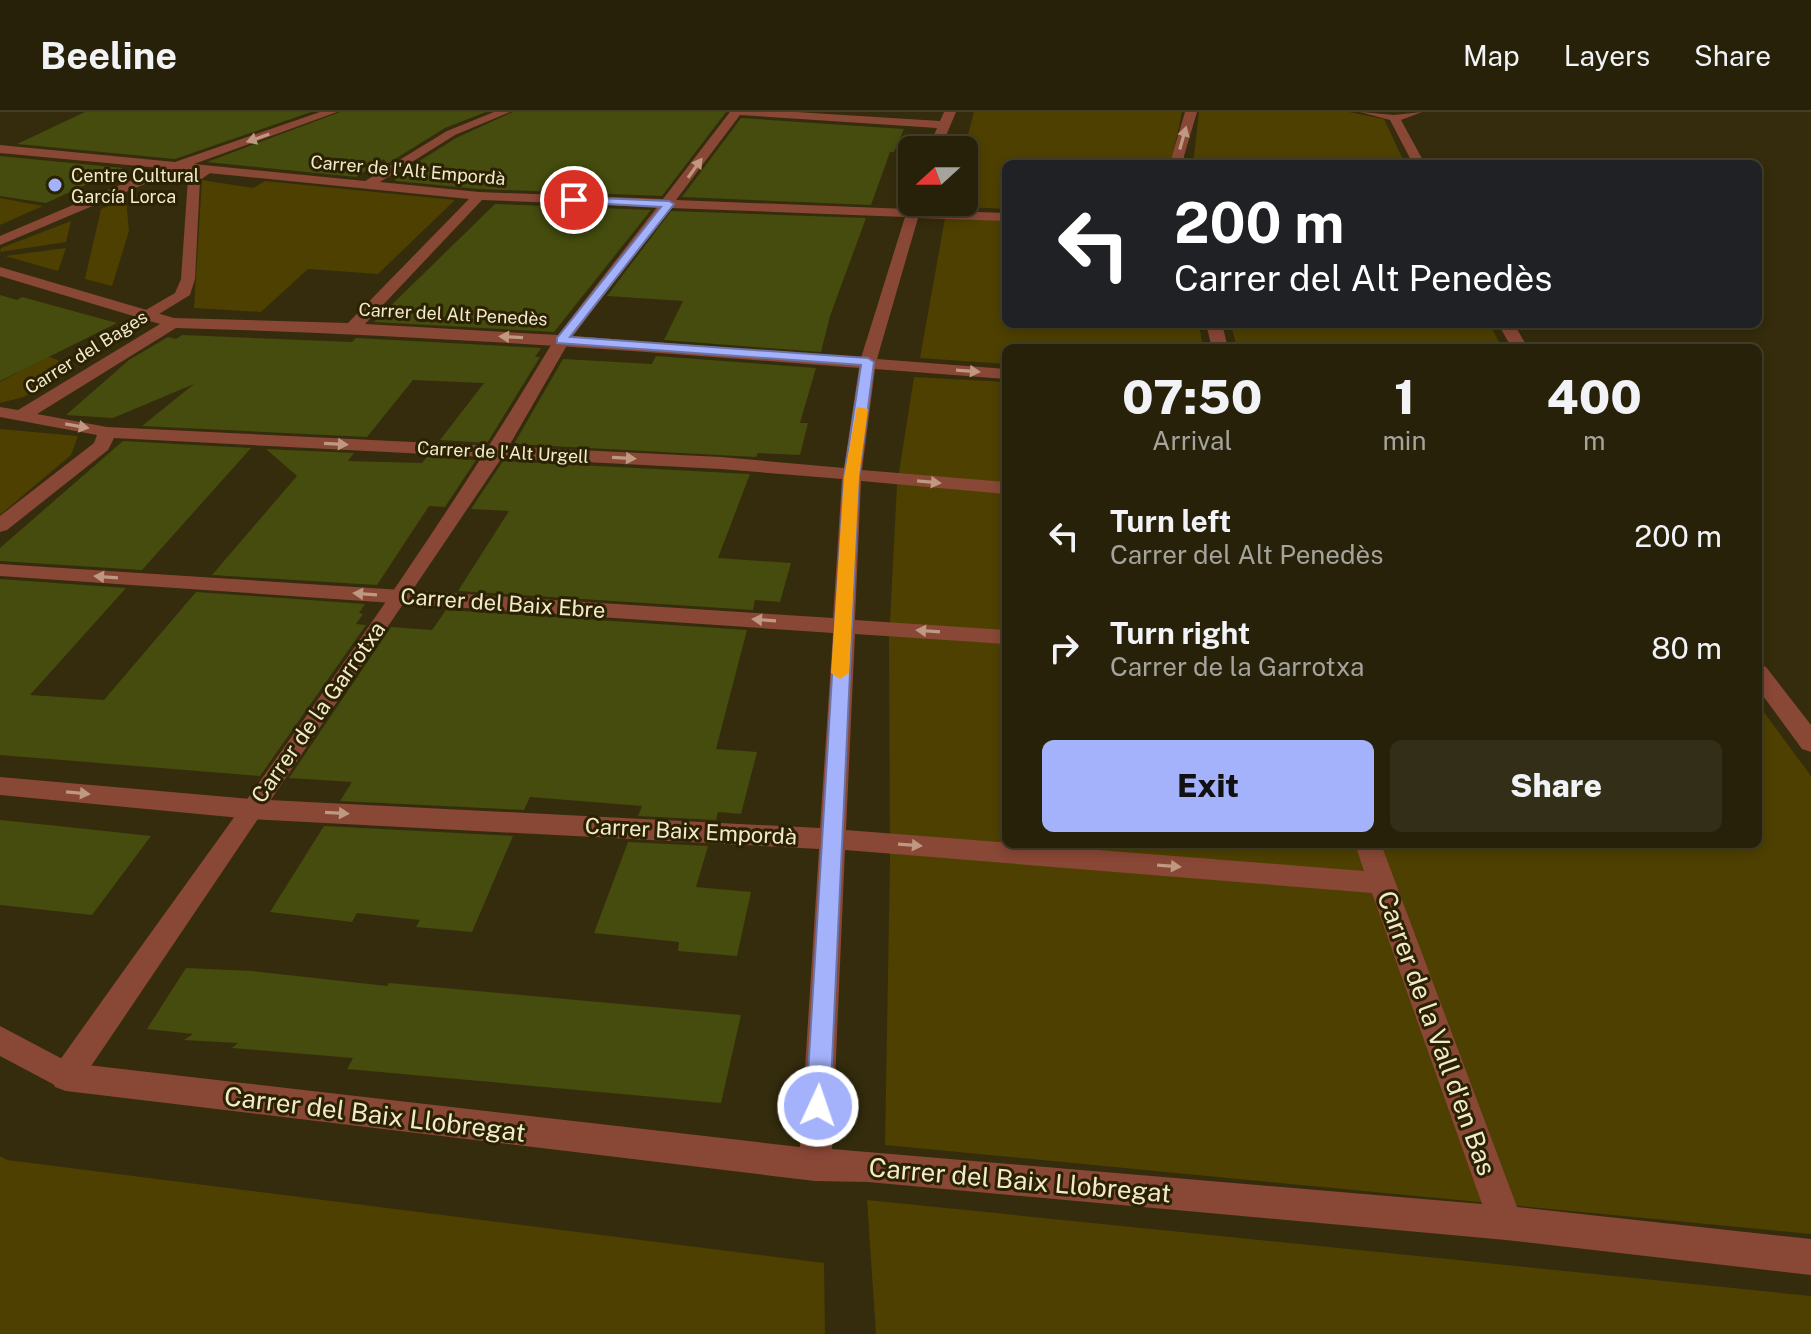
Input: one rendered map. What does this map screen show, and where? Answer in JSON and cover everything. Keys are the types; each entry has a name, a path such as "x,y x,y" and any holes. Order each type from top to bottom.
{"street":[{"path":"299,112 328,113"},
{"path":"369,184 451,133 504,112"},
{"name":"Carrer de la Garrotxa","path":"66,1077 496,453 562,340 669,204 736,112"},
{"path":"743,112 943,125"},
{"path":"939,136 950,112"},
{"path":"1178,160 1191,112"},
{"path":"1366,112 1394,118 1416,112"},
{"path":"0,241 177,166 328,113"},
{"path":"1394,118 1417,160"},
{"name":"Carrer de l'Alt Empordà","path":"0,149 479,196 669,204 898,207"},
{"path":"149,314 182,295 188,279 194,178 210,169"},
{"path":"352,328 479,196"},
{"name":"Carrer de l'Alt Empordà","path":"978,214 1002,217"},
{"path":"815,1165 852,477 868,362 911,216"},
{"name":"Carrer del Alt Penedès","path":"0,271 173,323 352,328 562,340 1002,374"},
{"name":"Carrer del Bages","path":"21,416 173,323"},
{"name":"Carrer de l'Alt Urgell","path":"0,412 107,432 721,463 852,477 1002,488"},
{"path":"0,526 102,446 107,432"},
{"name":"Carrer del Baix Ebre","path":"0,570 1002,637"},
{"path":"1762,684 1811,743"},
{"name":"Carrer Baix Empordà","path":"0,786 251,809 832,839 1382,883"},
{"name":"Carrer de la Vall d'en Bas","path":"1369,848 1506,1223"},
{"name":"Carrer del Baix Llobregat","path":"0,1040 66,1077 815,1165 868,1166 1506,1223 1811,1257"}],"shaded area":[{"path":"974,112 1182,112 1172,160 1002,160 1002,209 978,208 978,136 968,136"},
{"path":"1199,112 1349,112 1384,119 1403,160 1193,160"},
{"path":"202,180 253,188 265,181 455,200 378,274 308,269 261,312 194,308"},
{"path":"0,198 43,206 0,225"},
{"path":"126,199 129,231 112,286 85,279 101,209"},
{"path":"945,218 1002,221 1002,328 1200,328 1202,344 1002,344 1002,364 920,358"},
{"path":"71,221 66,242 0,252 1,248"},
{"path":"66,248 58,271 5,256"},
{"path":"1232,328 1492,328 1500,344 1236,344"},
{"path":"48,356 71,366 24,397 0,403 0,382"},
{"path":"914,377 1002,382 1002,848 1762,848 1762,709 1811,776 1811,1234 885,1145 890,859 889,640 897,485"},
{"path":"0,429 78,436 71,455 0,515"},
{"path":"0,1156 7,1160 824,1263 825,1334 0,1334"},
{"path":"867,1200 1811,1296 1811,1334 876,1334"}],"building":[{"path":"85,112 311,112 175,159 17,144"},
{"path":"340,112 486,112 445,128 387,164 384,159 356,177 207,162"},
{"path":"513,112 726,112 662,196 479,189 396,181 394,177 456,138"},
{"path":"741,118 904,129 898,136 894,152 890,152 871,205 682,197"},
{"path":"0,156 123,168 46,203 0,196"},
{"path":"495,204 651,210 554,332 374,322"},
{"path":"671,211 866,218 830,316 821,352 664,340 683,301 607,296"},
{"path":"0,295 17,300 22,297 117,323 0,381"},
{"path":"182,335 352,342 356,338 541,348 535,357 540,357 487,443 440,440 484,383 413,380 367,437 142,426 194,384 113,418 66,415 129,360 168,337 176,339"},
{"path":"656,356 816,368 800,423 808,423 800,455 758,453 756,457 514,444 563,359 652,364"},
{"path":"123,441 251,448 142,570 0,561 0,548"},
{"path":"266,449 354,453 348,461 422,463 427,457 476,460 445,507 429,506 377,585 212,575 297,476"},
{"path":"503,461 750,474 718,558 791,563 780,602 755,600 753,610 458,591 509,511 471,509"},
{"path":"0,579 126,588 30,695 104,700 196,592 365,604 356,624 366,625 260,776 0,755"},
{"path":"446,610 747,630 716,749 757,752 741,814 718,812 716,820 638,816 642,806 530,797 524,810 340,801 352,782 289,778 391,627 432,630"},
{"path":"0,820 151,836 92,915 0,905"},
{"path":"324,826 513,836 472,932 416,927 420,920 357,913 352,922 270,912"},
{"path":"628,842 708,846 696,887 751,892 737,956 678,951 679,942 594,933"},
{"path":"186,968 252,971 387,986 389,983 741,1015 721,1103 347,1069 353,1058 232,1048 238,1043 184,1040 193,1034 147,1029"}],"slow traffic":[{"path":"840,673 852,477 861,409"}],"place":[{"name":"Centre Cultural García Lorca","path":"55,185"}],"route":[{"path":"574,200 669,204 562,340 868,362 852,477 842,624 818,1106"}]}
